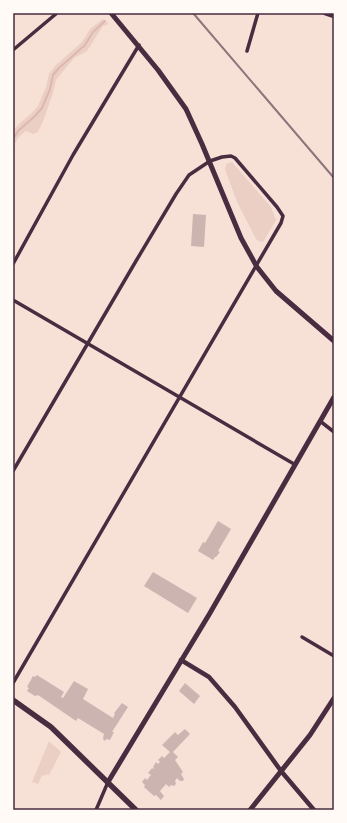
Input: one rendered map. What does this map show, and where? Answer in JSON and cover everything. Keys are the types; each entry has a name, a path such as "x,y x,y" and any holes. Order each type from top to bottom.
{"main road":[{"path":"111,13 139,45 186,109 210,162 241,238 257,267 276,292 334,341"},
{"path":"108,782 210,612 334,397"},
{"path":"250,810 317,724 334,698"},
{"path":"13,700 51,727 136,810"}],"street":[{"path":"13,50 57,13"},
{"path":"247,51 258,13"},
{"path":"325,13 334,16"},
{"path":"13,264 73,155 139,45"},
{"path":"13,471 176,194 189,175 210,162 222,157 230,156 235,158 277,207 283,216 281,223 257,267 13,683"},
{"path":"13,300 294,464"},
{"path":"320,421 334,432"},
{"path":"302,637 334,656"},
{"path":"181,660 209,677 235,707 281,771 314,810"},
{"path":"96,810 108,782"}],"shaded area":[{"path":"103,19 109,24 103,26 87,51 74,58 56,80 44,119 38,132 33,134 26,131 23,133 17,140 13,151 13,130 38,106 46,87 49,74 56,65 82,42 90,29"},
{"path":"232,162 271,207 276,220 263,242 256,239 237,202 225,169 228,163"},
{"path":"49,741 61,752 49,775 42,775 38,784 32,782"}],"building":[{"path":"193,214 206,215 204,247 191,246"},
{"path":"218,521 231,529 218,551 220,552 213,560 198,551 203,542 205,543"},
{"path":"153,572 197,598 188,613 144,586"},
{"path":"37,675 64,692 61,697 63,698 74,681 88,689 83,699 113,718 114,713 122,703 128,707 112,732 114,732 110,740 107,739 104,741 104,734 78,718 76,721 38,695 35,696 27,691 29,688 27,687 33,676 35,677"},
{"path":"185,683 200,696 194,704 179,691"},
{"path":"185,729 190,734 173,752 178,757 175,760 183,772 181,774 184,779 183,781 180,781 177,778 174,786 171,785 169,787 166,784 160,791 164,796 161,800 144,787 145,785 142,782 145,778 147,780 151,775 148,773 152,768 154,769 153,767 156,762 158,764 160,762 158,760 162,756 164,758 170,752 162,745 175,732 178,735"}],"waterway":[{"path":"13,139 18,131 42,108 50,89 53,75 85,45 93,32 105,21"}],"railway":[{"path":"193,13 334,178"}]}
